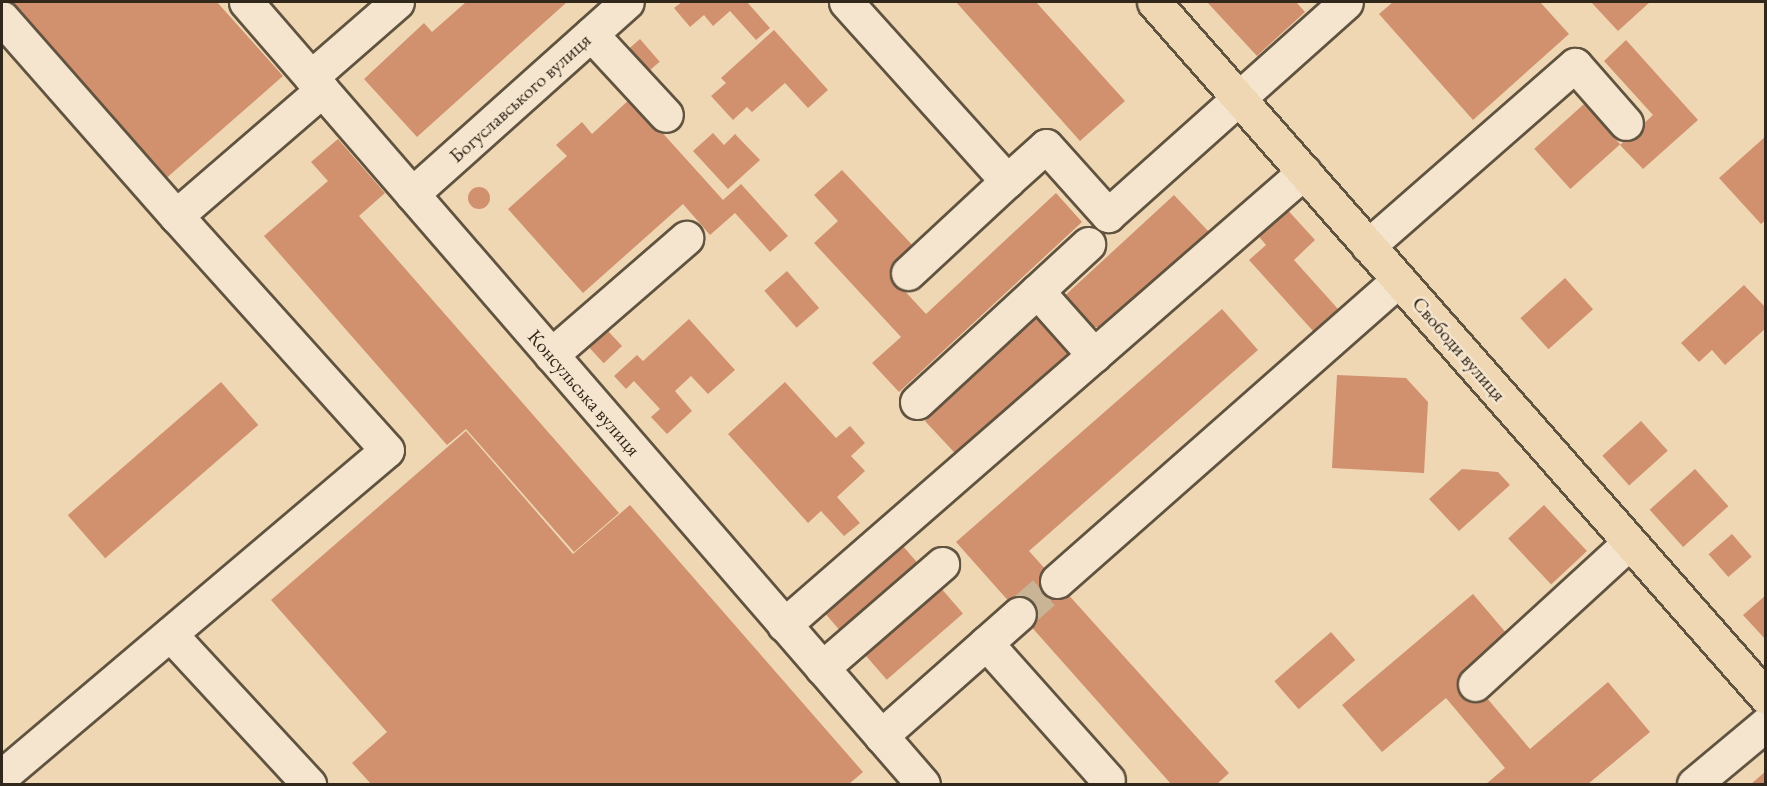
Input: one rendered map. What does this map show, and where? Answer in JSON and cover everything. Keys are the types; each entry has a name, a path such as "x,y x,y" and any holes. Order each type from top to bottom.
{"main road":[{"name":"Свободи вулиця","path":"1154,2 1766,697"}],"street":[{"name":"Консульська вулиця","path":"246,2 923,784"},
{"path":"176,216 316,83 397,2"},
{"name":"Богуславського вулиця","path":"412,194 627,2"},
{"path":"846,2 1007,182"},
{"path":"908,273 1046,146 1108,214 1346,2"},
{"path":"2,18 176,216 387,450 2,776"},
{"path":"591,34 666,115"},
{"path":"1368,246 1575,64 1626,123"},
{"path":"784,625 1304,172"},
{"path":"551,355 686,238"},
{"path":"918,402 1088,244"},
{"path":"1057,581 1398,280"},
{"path":"1037,291 1094,355"},
{"path":"1475,684 1629,543"},
{"path":"822,668 942,564"},
{"path":"881,736 1019,614"},
{"path":"170,634 309,784"},
{"path":"986,643 1108,780"},
{"path":"1694,784 1766,724"}],"building":[{"path":"5,2 217,2 283,76 163,181"},
{"path":"466,2 567,2 417,137 364,79 424,23 432,32"},
{"path":"682,2 747,2 770,28 756,40 730,11 713,26 704,15 690,27 674,8"},
{"path":"956,2 1036,2 1125,101 1080,141"},
{"path":"1207,2 1296,2 1305,12 1257,56"},
{"path":"1393,2 1540,2 1569,34 1473,120 1379,14"},
{"path":"1591,2 1650,2 1618,31"},
{"path":"774,30 828,90 808,108 785,83 752,112 747,107 733,120 711,96 726,83 721,78"},
{"path":"640,39 660,62 641,78 621,55"},
{"path":"1626,40 1698,120 1643,169 1620,145 1653,115 1604,61"},
{"path":"631,98 723,200 741,184 788,236 770,252 735,213 710,235 683,204 583,293 508,209 567,156 556,145 582,122 592,134"},
{"path":"1584,104 1620,144 1570,189 1534,149"},
{"path":"713,133 724,145 735,134 760,160 728,189 693,151"},
{"path":"1766,136 1766,220 1761,224 1719,178"},
{"path":"338,139 385,193 359,216 619,513 574,552 466,429 447,445 264,236 328,181 311,162"},
{"path":"842,170 916,249 889,274 926,314 1056,193 1082,222 899,392 872,363 901,337 814,243 838,221 814,195"},
{"path":"479,187 487,190 490,198 487,206 479,209 471,206 468,198 471,190"},
{"path":"1174,195 1210,233 1109,327 1083,327 1059,301"},
{"path":"1284,206 1315,240 1294,260 1338,309 1313,331 1249,260 1266,245 1255,232"},
{"path":"787,271 819,308 797,328 764,291"},
{"path":"1565,278 1593,309 1549,349 1520,318"},
{"path":"1744,285 1766,308 1766,328 1725,365 1712,350 1699,362 1681,343"},
{"path":"1222,309 1258,350 1029,551 1229,773 1217,784 1171,784 956,542"},
{"path":"1042,312 1079,351 962,461 925,421"},
{"path":"689,319 735,370 708,394 691,376 675,391 692,411 667,434 651,417 660,409 634,381 626,389 614,376 637,355 643,361"},
{"path":"607,330 622,346 604,363 589,347"},
{"path":"1337,375 1406,378 1428,402 1424,473 1332,468"},
{"path":"221,382 258,425 105,558 68,515"},
{"path":"785,382 836,438 850,426 865,443 851,456 865,471 837,497 860,523 844,536 821,511 808,523 728,434"},
{"path":"1641,421 1668,451 1629,486 1602,456"},
{"path":"466,431 573,554 630,505 863,772 849,784 371,784 352,763 387,732 271,600"},
{"path":"1462,469 1498,472 1510,485 1459,531 1429,499"},
{"path":"1695,469 1728,506 1683,547 1650,510"},
{"path":"1544,505 1587,551 1551,584 1508,538"},
{"path":"1732,534 1752,557 1728,577 1709,554"},
{"path":"896,538 918,563 840,630 818,606"},
{"path":"940,587 963,613 887,680 864,653"},
{"path":"1473,594 1513,641 1470,678 1530,749 1608,682 1650,732 1588,784 1486,784 1505,768 1446,698 1382,752 1342,705"},
{"path":"1766,595 1766,640 1743,615"},
{"path":"1331,632 1355,660 1299,709 1274,681"},
{"path":"1766,771 1766,784 1751,784"}],"tunnel":[{"path":"1019,614 1057,581"}]}
